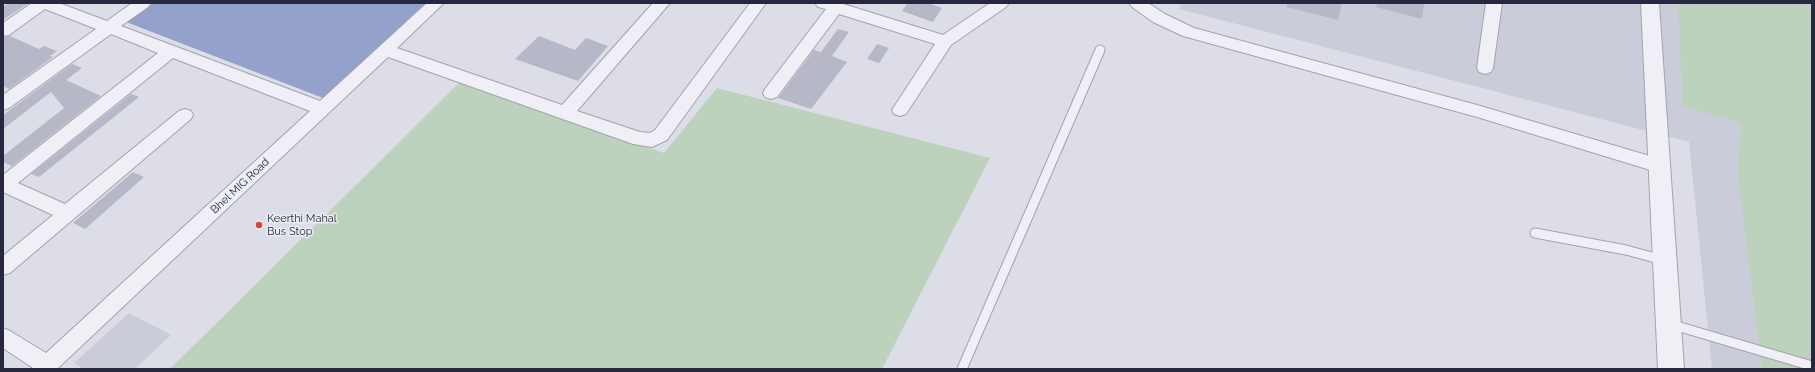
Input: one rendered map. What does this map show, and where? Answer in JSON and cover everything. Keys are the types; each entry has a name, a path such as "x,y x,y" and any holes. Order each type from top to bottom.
{"street":[{"path":"3,31 44,3 323,109"},
{"path":"3,104 143,3"},
{"name":"Bhel MIG Road","path":"46,367 436,3"},
{"path":"565,113 662,3"},
{"path":"385,50 639,139 652,140 661,135 758,3"},
{"path":"900,110 945,41 1001,3"},
{"path":"1137,3 1159,18 1189,32 1477,111 1660,166"},
{"path":"1485,68 1494,3"},
{"path":"1650,3 1671,369"},
{"path":"771,93 829,5 945,41"},
{"path":"68,213 4,184 171,51"},
{"path":"3,268 185,115"},
{"path":"3,337 46,367"}],"lane":[{"path":"962,369 1100,50"},
{"path":"1535,234 1626,250 1665,261"},
{"path":"1669,324 1812,366"}],"shaded area":[{"path":"1182,3 1812,3 1812,369 1712,369 1689,142 1179,9"},
{"path":"129,313 171,335 135,369 84,369 74,363"}],"green space":[{"path":"1678,3 1812,3 1812,369 1762,369 1737,167 1742,123 1683,106"},
{"path":"459,83 664,153 717,88 990,158 882,369 170,369"}],"water":[{"path":"153,3 426,3 323,98 126,22"}],"building":[{"path":"9,3 29,3 3,20 3,7"},
{"path":"908,3 928,3 942,8 933,22 902,11"},
{"path":"1287,3 1342,3 1338,20 1287,7"},
{"path":"1377,3 1424,3 1422,19 1376,7"},
{"path":"838,29 849,32 832,56 847,62 811,109 778,98 814,50 821,52"},
{"path":"10,36 39,49 44,46 57,51 50,56 53,57 9,89 3,86 3,37"},
{"path":"539,36 575,50 586,38 608,46 578,81 515,59"},
{"path":"877,44 889,48 879,63 867,59"},
{"path":"72,64 82,68 66,80 101,96 12,166 3,162 3,156 64,108 51,92 3,129 3,115"},
{"path":"131,94 139,97 39,177 31,174"},
{"path":"133,172 144,177 85,229 73,223"}],"place":[{"name":"Keerthi Mahal Bus Stop","path":"259,225"}]}
